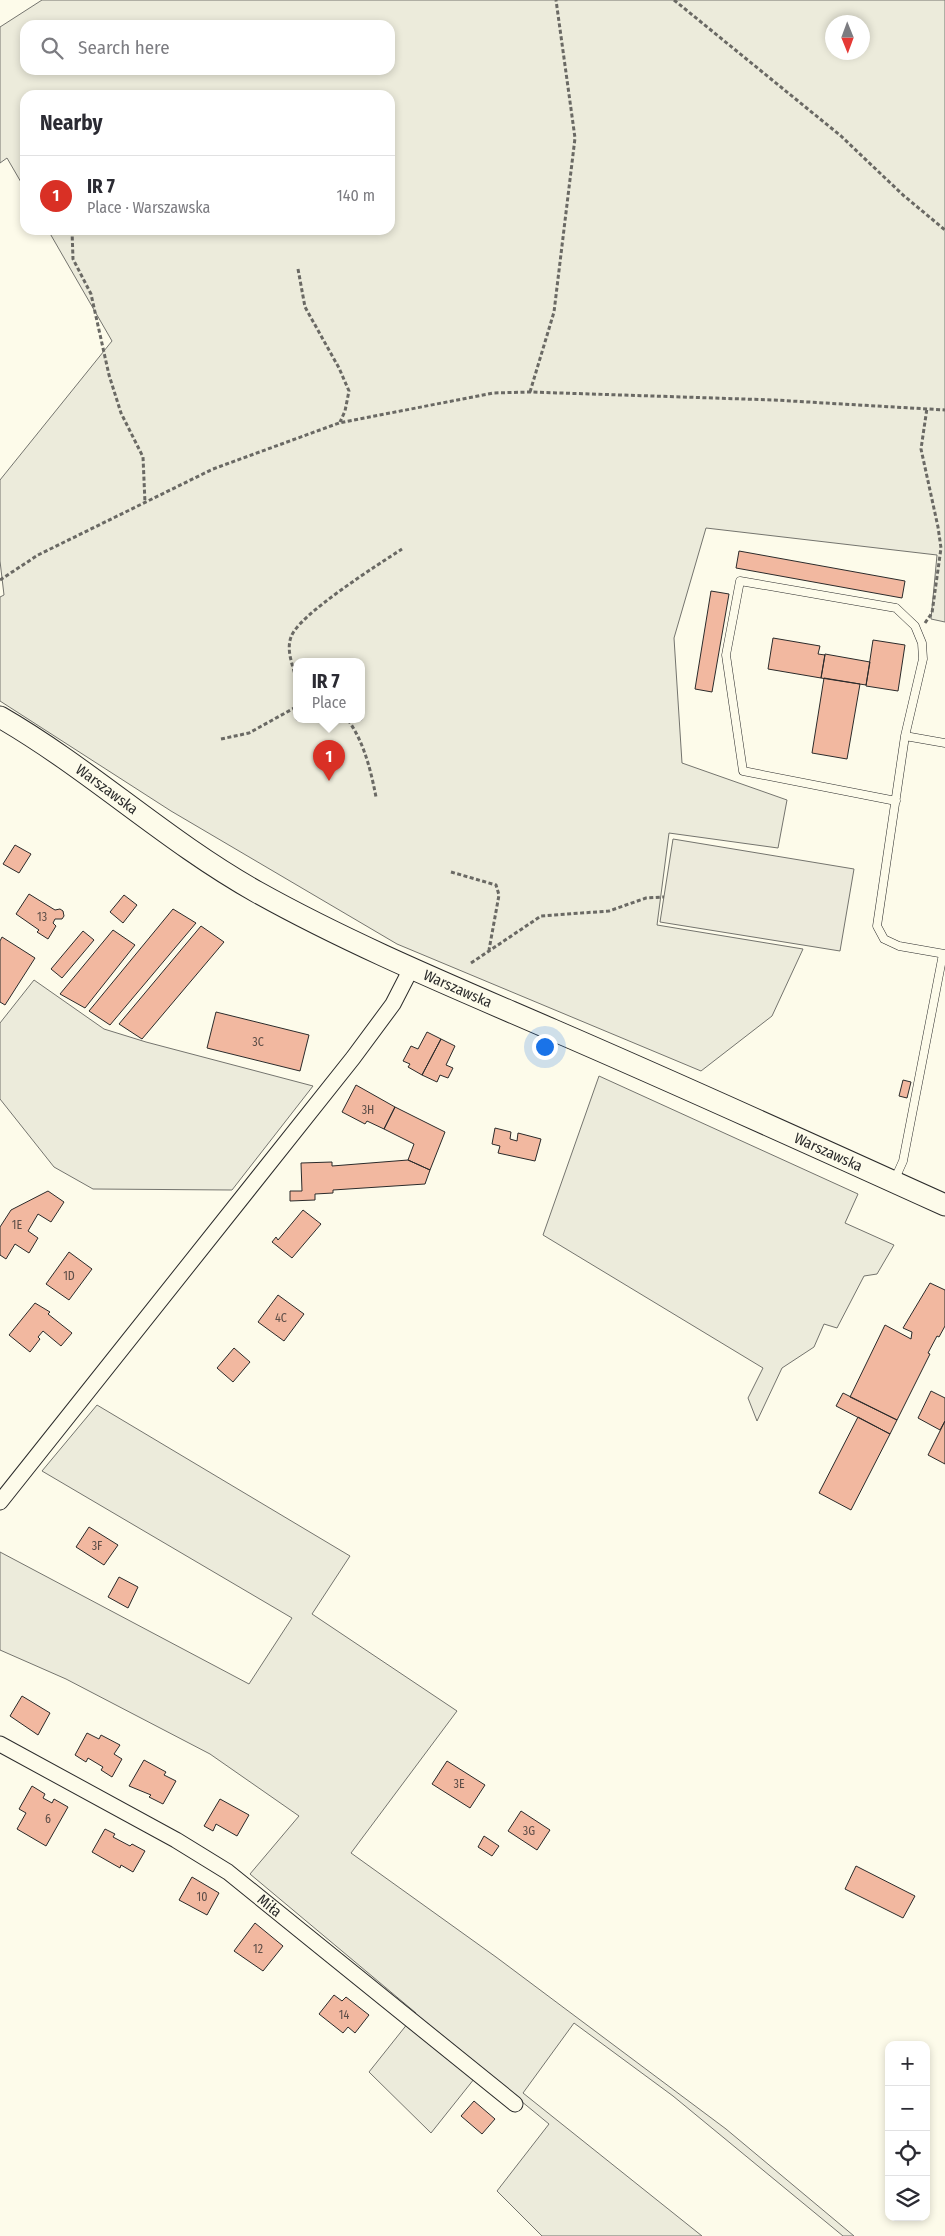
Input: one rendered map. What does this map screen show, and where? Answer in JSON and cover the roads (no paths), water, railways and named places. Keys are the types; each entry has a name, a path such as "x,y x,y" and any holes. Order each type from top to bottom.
{"main road":[{"name":"Warszawska","path":"0,717 46,746 170,836 255,891 309,920 945,1205"}],"street":[{"path":"0,1502 352,1058 393,1004 412,967"},
{"name":"Miła","path":"0,1744 176,1840 228,1872 515,2104"}],"lane":[{"path":"894,1181 903,1161 944,954 899,946 884,940 877,926 896,801 905,736 923,659 922,644 915,626 896,608 740,581 726,656 743,771 896,801"},
{"path":"905,736 945,743"}],"place":[{"name":"IR 7","path":"329,781"}]}
